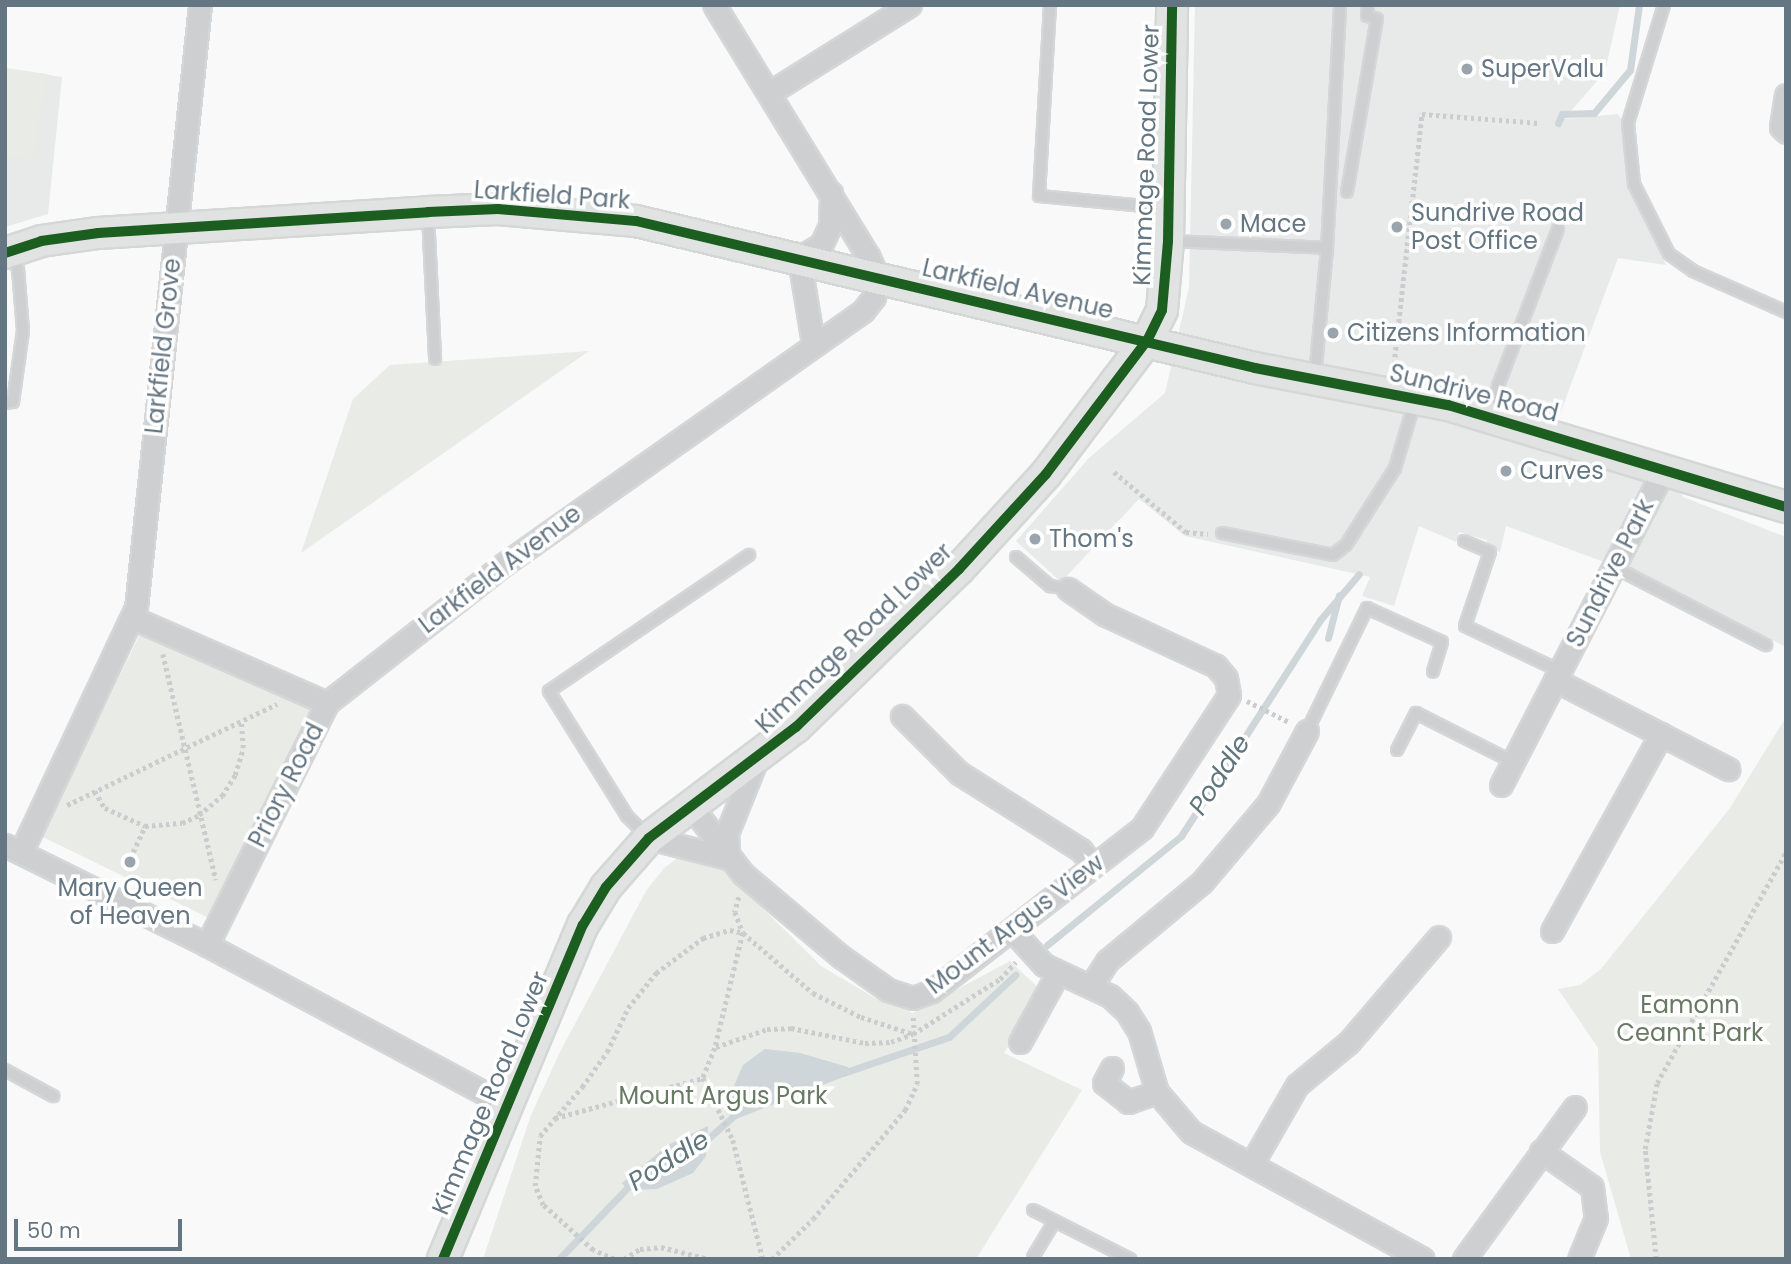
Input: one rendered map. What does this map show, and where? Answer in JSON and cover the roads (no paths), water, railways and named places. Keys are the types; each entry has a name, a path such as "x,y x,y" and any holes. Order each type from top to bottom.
{"street":[{"name":"Larkfield Grove","path":"133,618 200,5"},
{"path":"714,5 831,191 878,278"},
{"path":"769,93 910,5"},
{"name":"Kimmage Road Lower","path":"443,1259 583,925 606,887 649,838 757,758 838,689 959,569 1046,474 1115,388 1148,339 1162,310 1168,241 1172,5"},
{"path":"1786,95 1781,127 1786,132"},
{"path":"813,342 799,258 821,245 830,226 831,191"},
{"name":"Larkfield Park","path":"7,252 41,241 87,235 428,212 582,214 636,221 878,278"},
{"name":"Larkfield Avenue","path":"327,703 503,565 813,342 863,311 874,297 878,278 1148,339"},
{"name":"Sundrive Road","path":"1148,339 1315,379 1416,398 1491,416 1665,467 1786,507"},
{"name":"Sundrive Park","path":"1502,785 1665,467"},
{"name":"Mount Argus View","path":"691,806 728,858 752,882 888,990 913,998 932,991 1020,939 1093,866 1142,828 1229,695 1226,678 1216,666 1104,614 1068,589"},
{"path":"133,618 34,821 13,849 207,945 508,1106"},
{"name":"Priory Road","path":"133,618 327,703 207,945"},
{"path":"1558,676 1728,769"},
{"path":"902,716 959,773 1081,850 1093,866"},
{"path":"1091,986 1107,961 1202,882 1268,804 1307,731"},
{"path":"1552,931 1661,734"},
{"path":"649,838 728,858 726,832 757,758"},
{"path":"1251,1165 1297,1085 1349,1042 1439,937"},
{"path":"1020,939 1051,969 1091,986 1127,1012 1139,1031 1157,1092 1191,1132 1423,1259"},
{"path":"1020,1042 1051,969"},
{"path":"1112,1068 1104,1083 1128,1102 1157,1092"},
{"path":"1464,1259 1575,1107"},
{"path":"1541,1151 1592,1187 1596,1218 1579,1259"}],"lane":[{"path":"1050,5 1039,196 1168,208"},
{"path":"1315,379 1327,248 1340,5"},
{"path":"1347,192 1377,19 1367,16 1368,5"},
{"path":"1664,5 1628,123 1634,184 1669,254 1693,271 1786,312"},
{"path":"428,212 435,359"},
{"path":"1491,416 1559,229"},
{"path":"1168,241 1327,248"},
{"path":"5,403 13,402 23,331 18,269 7,252"},
{"path":"1222,533 1334,555 1346,545 1395,468 1416,398"},
{"path":"1464,541 1490,552 1465,626 1558,676"},
{"path":"649,838 627,816 549,691 749,555"},
{"path":"1016,557 1050,586 1068,589"},
{"path":"1614,567 1766,645"},
{"path":"1307,731 1367,608 1443,642 1433,672"},
{"path":"1397,750 1416,713 1513,762"},
{"path":"5,1070 53,1096"},
{"path":"1033,1210 1074,1234 1089,1234 1130,1259"},
{"path":"1033,1257 1054,1222"}],"water":[{"path":"765,1049 800,1053 848,1067 851,1074 736,1119 728,1109 733,1088 743,1065"},
{"path":"708,1126 706,1156 693,1173 657,1189 627,1190 622,1183 668,1145"}],"waterway":[{"name":"Poddle","path":"1558,123 1562,114 1594,113 1630,70 1639,5"},
{"name":"Poddle","path":"1047,945 1181,836 1320,620 1359,574"},
{"path":"1328,638 1339,595"},
{"name":"Poddle","path":"843,1073 949,1037 1015,975"},
{"name":"Poddle","path":"703,1143 738,1112"},
{"name":"Poddle","path":"559,1259 631,1184"}],"place":[{"name":"SuperValu","path":"1467,69"},
{"name":"Mace","path":"1226,224"},
{"name":"Sundrive Road Post Office","path":"1397,227"},
{"name":"Citizens Information","path":"1333,333"},
{"name":"Curves","path":"1506,471"},
{"name":"Thom's","path":"1035,539"},
{"name":"Mary Queen of Heaven","path":"130,862"}],"park label":[{"name":"Eamonn Ceannt Park","path":"1690,1019"},
{"name":"Mount Argus Park","path":"723,1096"}]}
